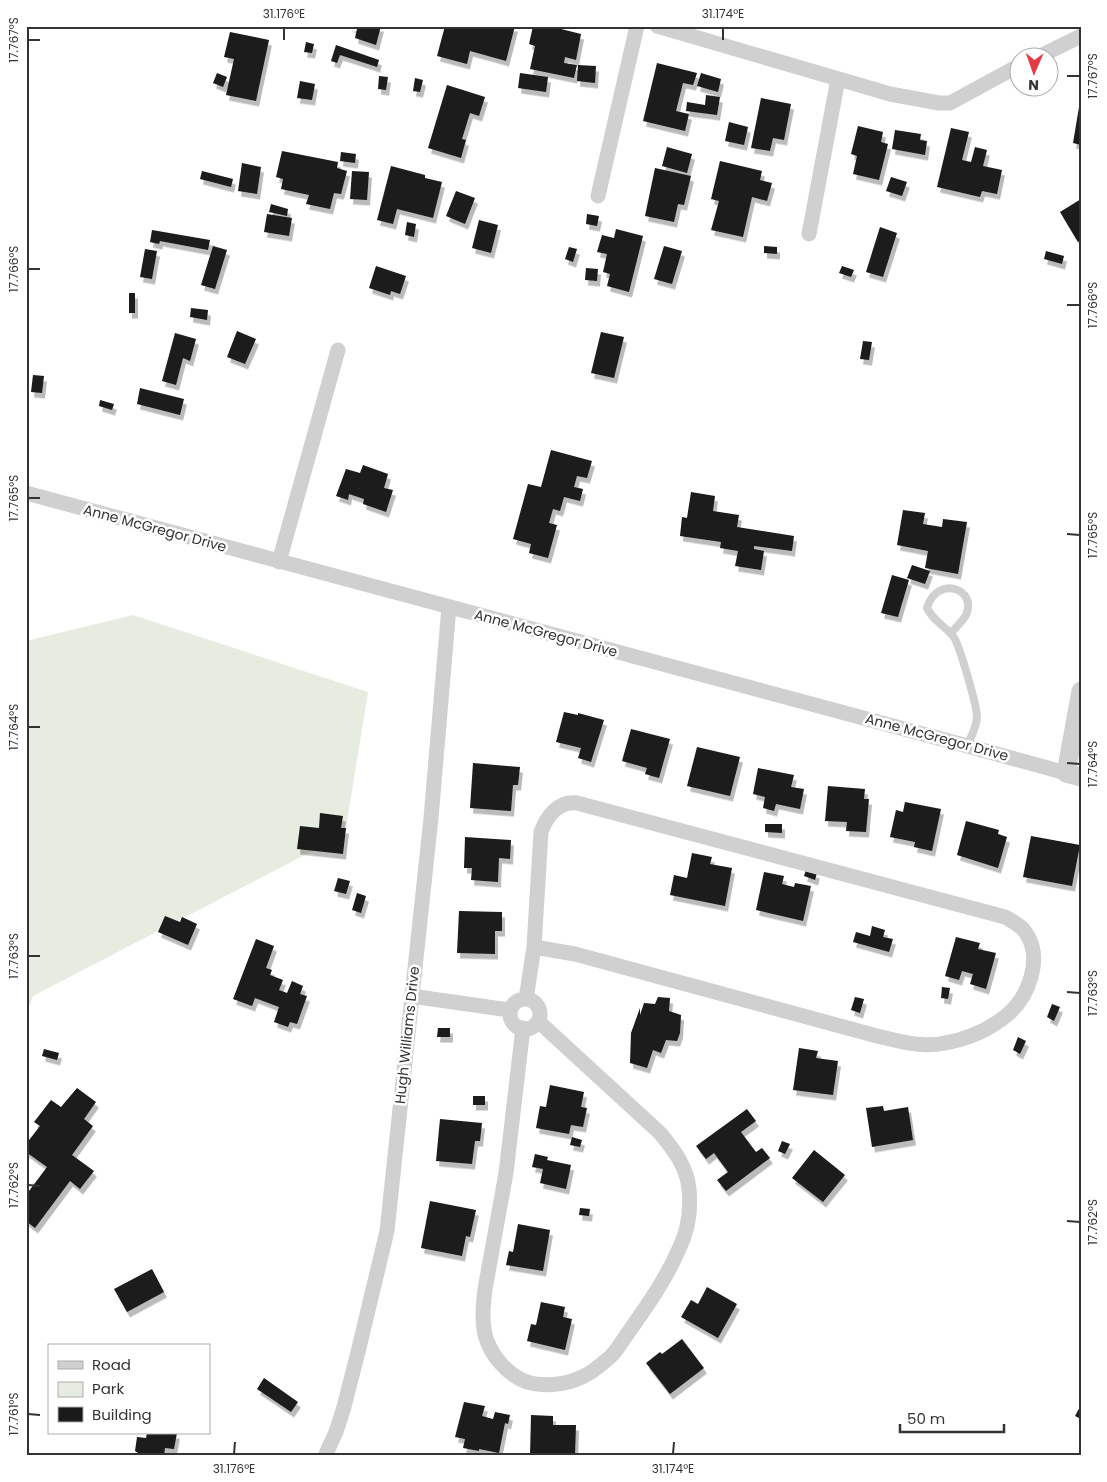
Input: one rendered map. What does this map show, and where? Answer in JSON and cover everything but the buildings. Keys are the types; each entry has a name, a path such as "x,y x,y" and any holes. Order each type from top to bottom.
{"street":[{"path":"598,196 637,26"},
{"path":"657,26 890,94 944,104 950,103 1010,70"},
{"path":"1056,48 1081,36"},
{"path":"809,234 838,79"},
{"path":"279,562 338,350"},
{"name":"Anne McGregor Drive","path":"26,493 595,647 775,692 1073,775"},
{"name":"Hugh Williams Drive","path":"325,1456 336,1432 344,1407 386,1231 431,818 449,607"},
{"path":"1073,775 1081,691"},
{"path":"526,999 534,947 541,832 552,813 568,802 1005,917 1025,931 1032,947 1033,961 1032,975 1024,994 1009,1014 991,1027 970,1037 944,1044 929,1045 877,1036 575,954 534,947"},
{"path":"411,996 510,1010"},
{"path":"526,999 532,1001 539,1010 538,1021 533,1026 523,1028 514,1024 511,1020 510,1010 513,1004 519,1000 526,999"},
{"path":"523,1028 506,1173 485,1289 484,1322 487,1341 503,1365 523,1380 538,1384 556,1384 581,1378 596,1369 611,1356 650,1302 680,1248 686,1231 689,1212 689,1189 684,1168 674,1150 660,1133 538,1021"}],"lane":[{"path":"950,633 966,615 968,605 965,596 959,590 948,588 936,592 930,599 927,608 931,617 950,633 955,637 962,658 977,716 973,733 967,746"}],"green space":[{"path":"133,615 368,692 345,834 33,996 26,1016 26,641"}]}
